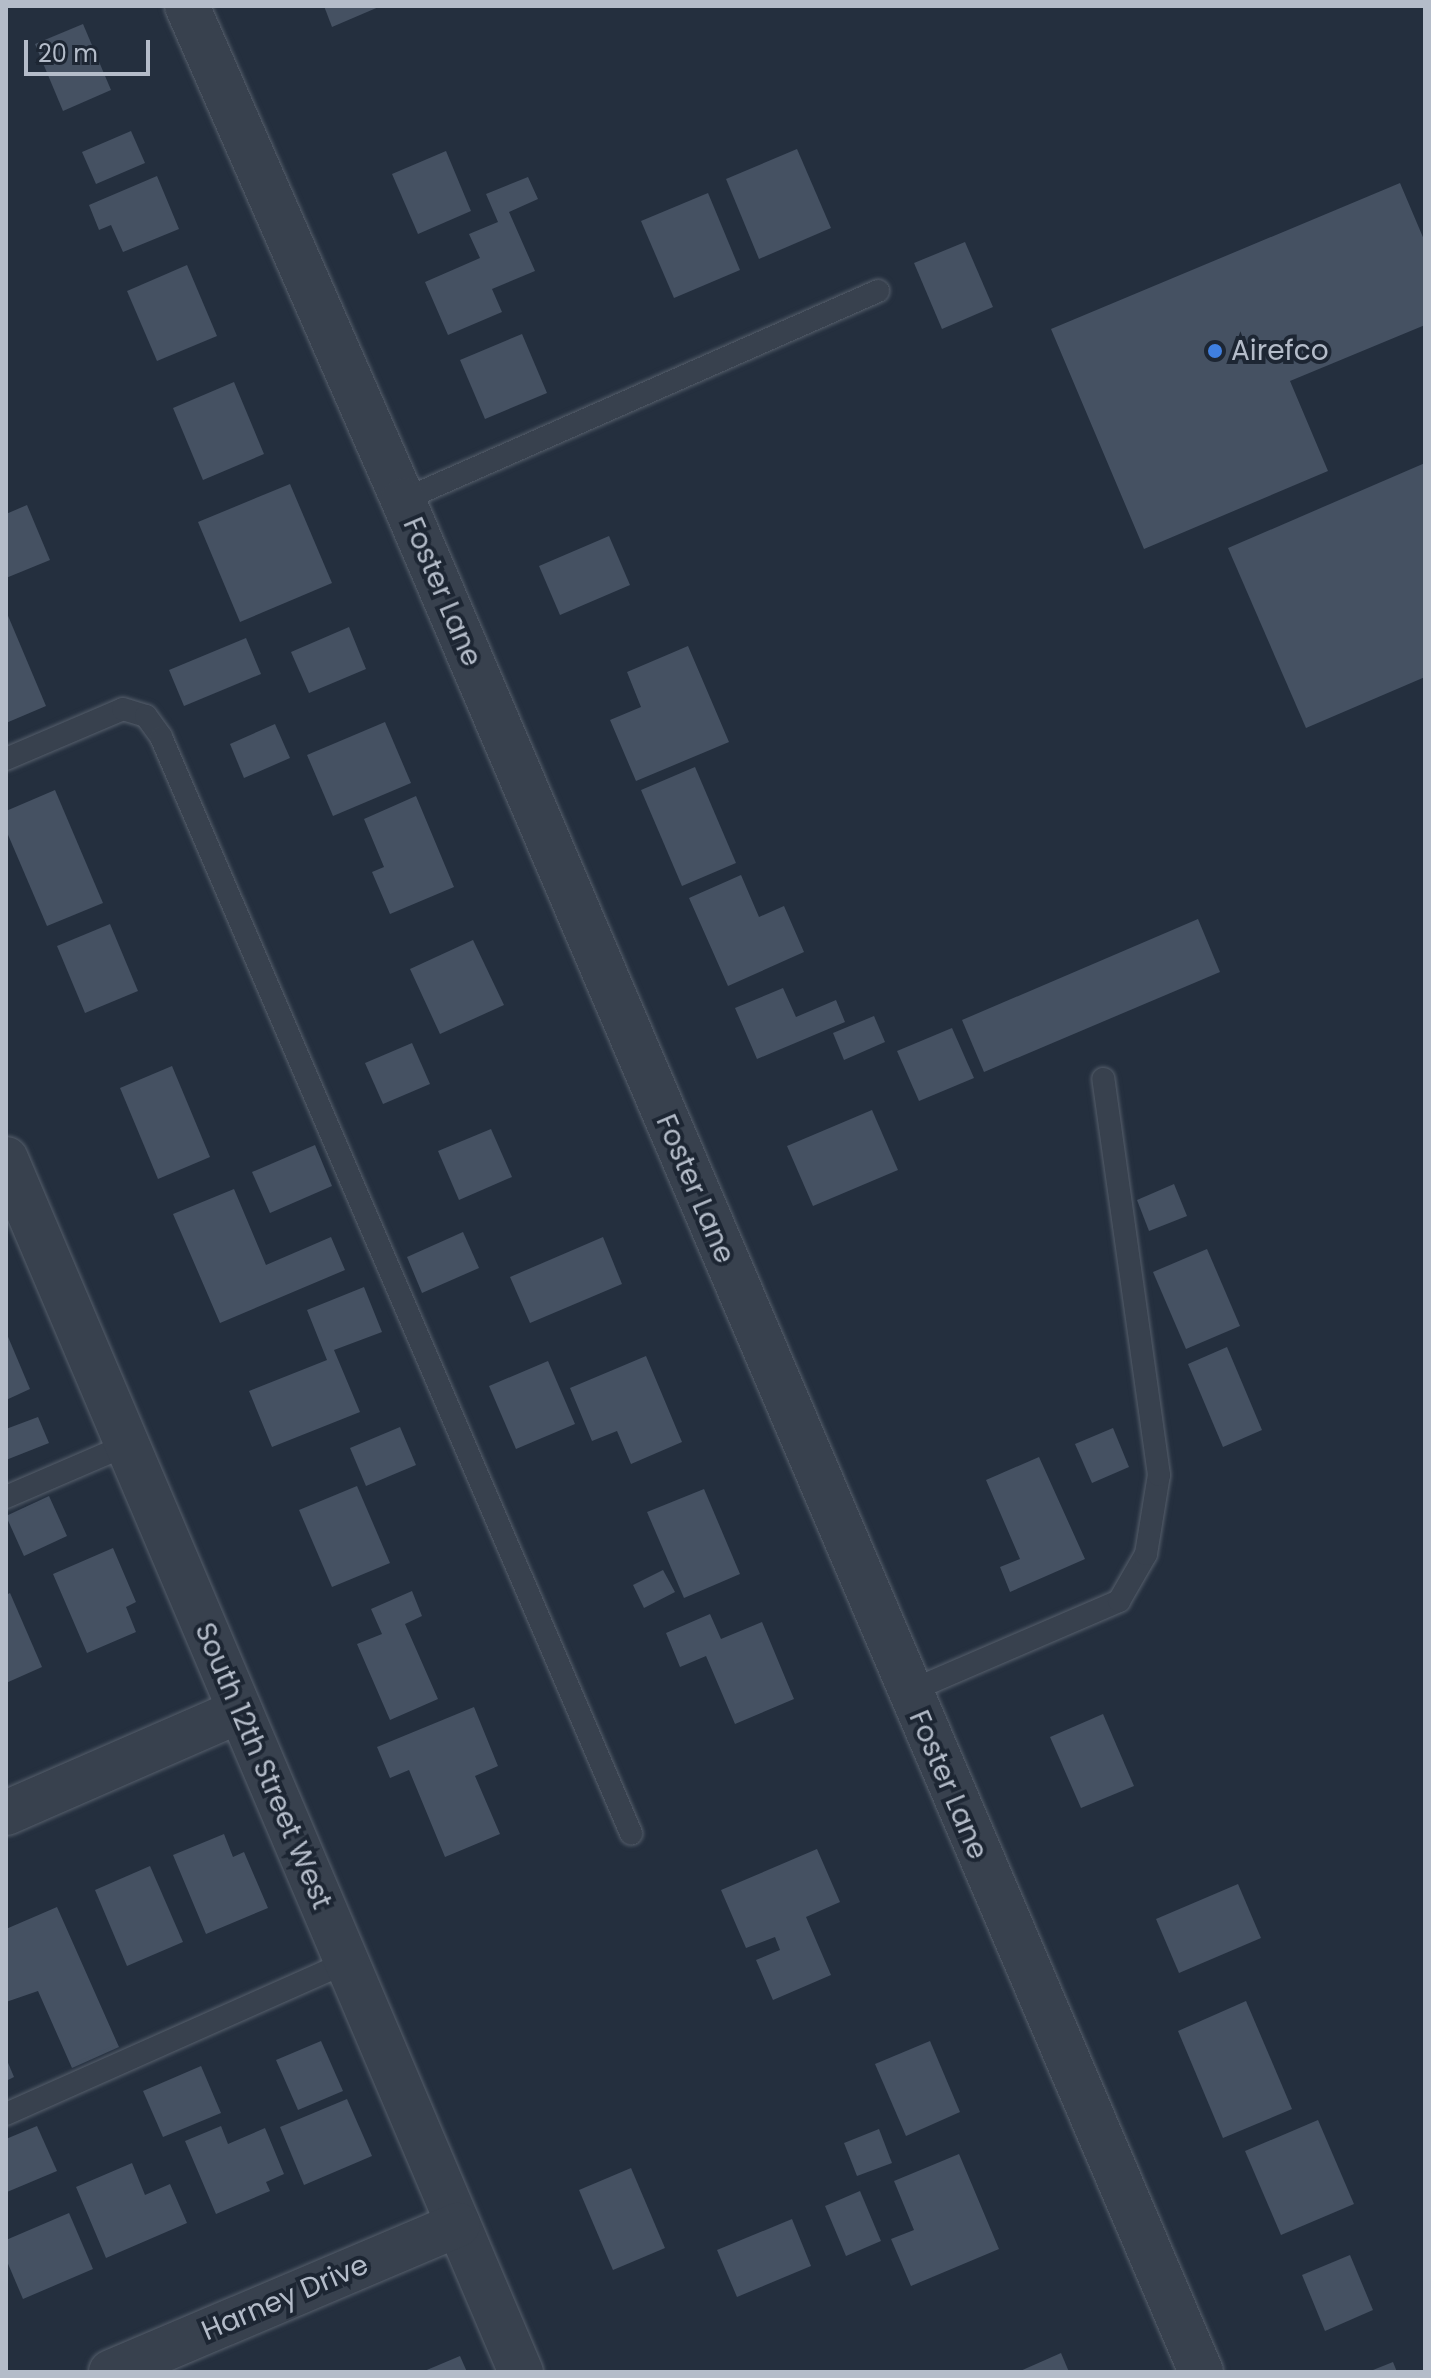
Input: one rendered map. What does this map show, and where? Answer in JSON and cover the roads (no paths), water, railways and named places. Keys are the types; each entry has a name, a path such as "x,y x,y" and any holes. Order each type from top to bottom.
{"street":[{"name":"Foster Lane","path":"187,6 403,500 908,1692 1201,2372"},
{"name":"South 12th Street West","path":"10,1178 127,1445 521,2372"},
{"path":"6,1813 240,1711"},
{"name":"Harney Drive","path":"111,2372 458,2225"}],"lane":[{"path":"403,500 878,291"},
{"path":"6,759 123,709 146,716 161,737 631,1833"},
{"path":"908,1692 1119,1601 1146,1554 1159,1475 1103,1079"},
{"path":"6,1497 127,1445"},
{"path":"6,2114 347,1962"}],"place":[{"name":"Airefco","path":"1215,351"}]}
